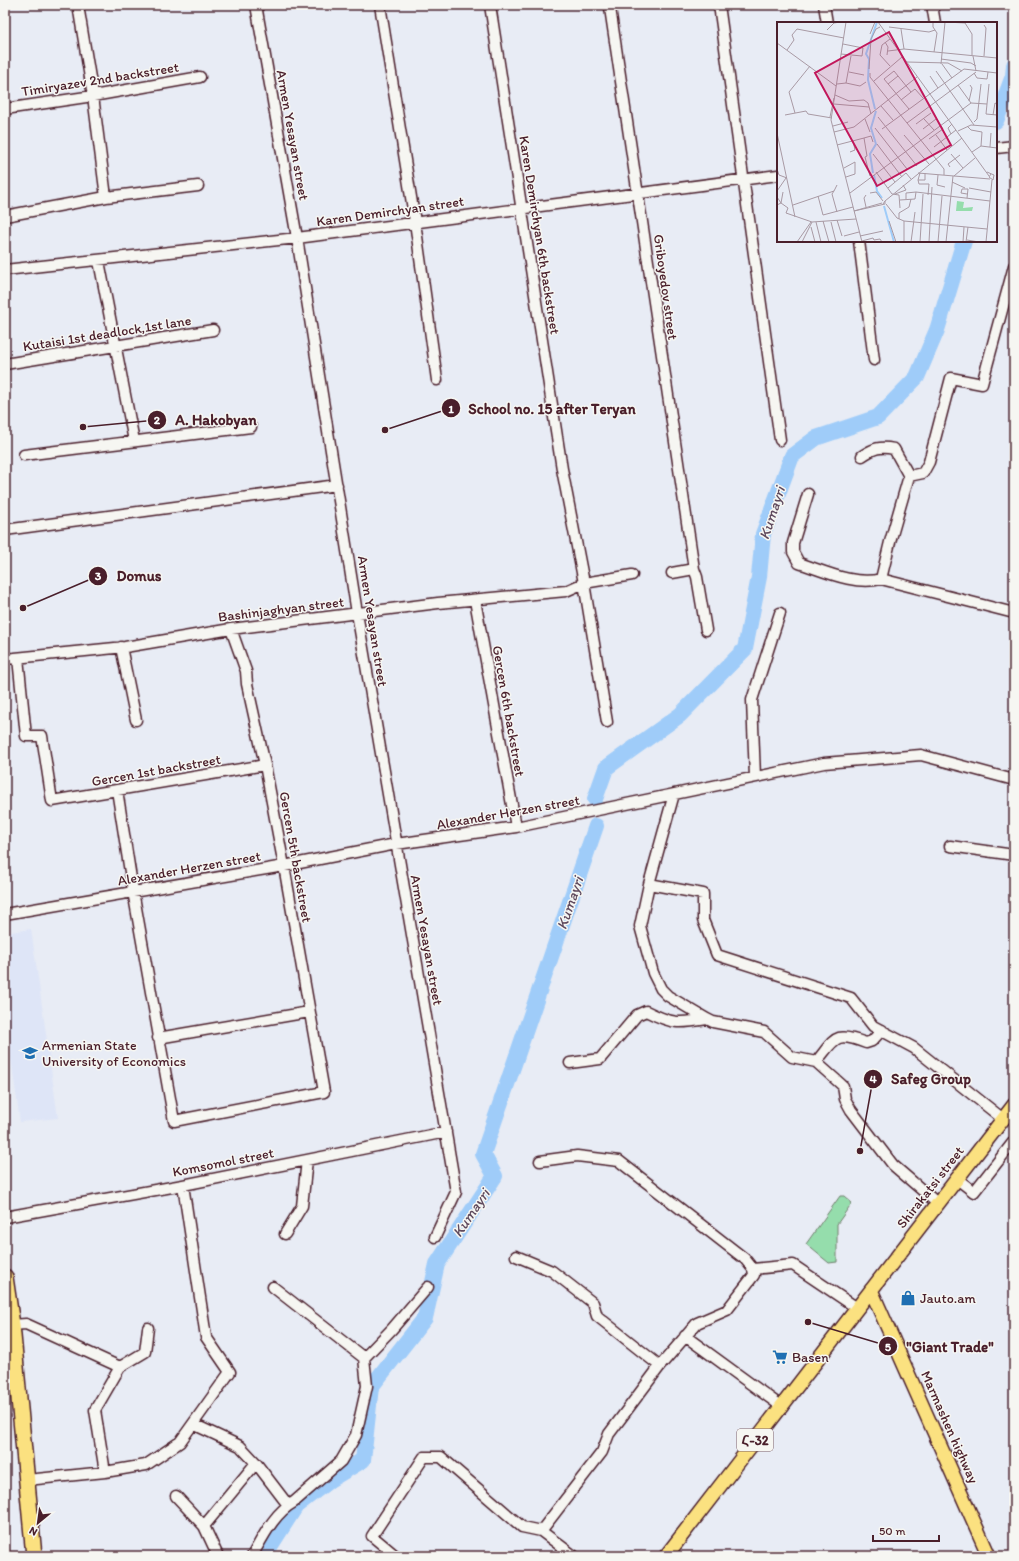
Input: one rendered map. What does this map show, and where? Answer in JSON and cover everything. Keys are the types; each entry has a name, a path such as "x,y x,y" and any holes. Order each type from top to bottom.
{"highway":[{"path":"5,1277 8,1323 27,1480 34,1556"}],"main road":[{"name":"Shirakatsi street","path":"871,1290 956,1178 1014,1105"},
{"name":"Հ-32","path":"666,1556 871,1290"},
{"name":"Marmashen highway","path":"871,1290 989,1556"}],"street":[{"path":"78,5 93,96 106,197"},
{"name":"Armen Yesayan street","path":"256,5 296,238 357,614 456,1192 435,1237"},
{"path":"380,5 415,222 437,380"},
{"name":"Karen Demirchyan 6th backstreet","path":"490,5 562,469 584,583 607,722"},
{"path":"719,5 780,440"},
{"path":"824,5 827,22"},
{"path":"932,5 935,22"},
{"name":"Griboyedov street","path":"610,8 694,569 697,577 706,630"},
{"name":"Timiryazev 2nd backstreet","path":"5,109 93,96 200,77"},
{"path":"997,148 1014,146"},
{"name":"Karen Demirchyan street","path":"5,270 98,261 296,238 638,192 777,175"},
{"path":"5,216 106,197 198,186"},
{"path":"858,242 874,360"},
{"path":"98,261 134,441"},
{"path":"909,476 923,473 929,462 951,378 982,384 1014,266"},
{"name":"Kutaisi 1st deadlock,1st lane","path":"5,364 213,330"},
{"path":"24,455 251,427"},
{"path":"862,456 871,450 878,448 884,447 894,449 909,476 881,579"},
{"path":"5,530 336,485"},
{"path":"808,494 793,543 793,552 799,563 847,578 871,582 881,579 1014,613"},
{"path":"672,573 694,569"},
{"name":"Bashinjaghyan street","path":"5,659 121,647 231,629 475,600 566,591 584,583 632,575"},
{"name":"Gercen 6th backstreet","path":"475,600 516,827"},
{"path":"755,777 752,700 780,613"},
{"name":"Gercen 5th backstreet","path":"158,1038 174,1121 324,1092 265,765 247,684 246,671 231,629"},
{"path":"121,647 136,720"},
{"name":"Gercen 1st backstreet","path":"18,658 26,736 42,736 52,801 265,765"},
{"name":"Alexander Herzen street","path":"5,914 284,866 396,844 516,827 824,763 920,755 1014,780"},
{"path":"117,790 158,1038 309,1012"},
{"path":"674,794 648,884 640,926 657,983 668,996 713,1022 764,1032 792,1058 816,1062 843,1086 845,1098 851,1110 893,1165 937,1203"},
{"path":"950,846 1014,855"},
{"path":"648,884 703,894 703,920 717,956 851,998 873,1026 914,1048 1003,1119"},
{"path":"570,1063 600,1059 637,1015 646,1011 665,1020 682,1023 707,1019"},
{"path":"816,1062 835,1039 842,1036 850,1037 866,1043 872,1041 882,1030"},
{"name":"Komsomol street","path":"5,1217 183,1185 446,1132"},
{"path":"956,1178 974,1192 1014,1141"},
{"path":"540,1161 577,1156 619,1161 745,1259 753,1269 754,1275 727,1310 697,1322 660,1366 609,1434 602,1452 541,1531"},
{"path":"285,1234 302,1206 307,1160"},
{"path":"27,1480 105,1472 146,1465 180,1442 230,1372 206,1338 183,1185"},
{"path":"516,1256 552,1271 593,1303 597,1316 660,1366"},
{"path":"753,1269 793,1265 857,1308"},
{"path":"252,1556 272,1523 288,1505 294,1502 341,1460 356,1435 367,1386 364,1358 273,1287"},
{"path":"364,1358 392,1329 428,1287"},
{"path":"8,1323 26,1324 120,1367"},
{"path":"105,1472 95,1410 120,1367 145,1352 148,1328"},
{"path":"686,1336 781,1406"},
{"path":"193,1424 240,1446 256,1463 288,1505"},
{"path":"396,1556 372,1536 424,1457 441,1457 522,1527 541,1531 574,1556"},
{"path":"204,1526 256,1463"},
{"path":"176,1496 204,1526 218,1556"}],"shaded area":[{"name":"Armenian State University of Economics","path":"31,929 58,1118 20,1122 5,1015 5,933"}],"green space":[{"path":"840,1196 844,1196 852,1203 837,1224 837,1262 829,1263 806,1244"}],"waterway":[{"path":"997,118 1013,76 1014,65"},
{"name":"Kumayri","path":"595,799 606,768 680,715 745,649 759,577 763,534 792,456 816,438 878,417 917,377 937,330 964,242"},
{"name":"Kumayri","path":"264,1556 296,1506 331,1479 363,1460 371,1387 425,1318 437,1264 495,1176 483,1154 596,826"}],"place":[{"name":"A. Hakobyan","path":"83,427"},
{"name":"School no. 15 after Teryan","path":"385,430"},
{"name":"Domus","path":"23,608"},
{"name":"Armenian State University of Economics","path":"30,1053"},
{"name":"Safeg Group","path":"860,1151"},
{"name":"Jauto.am","path":"908,1298"},
{"name":"\"Giant Trade\"","path":"808,1322"},
{"name":"Basen","path":"780,1357"}]}
